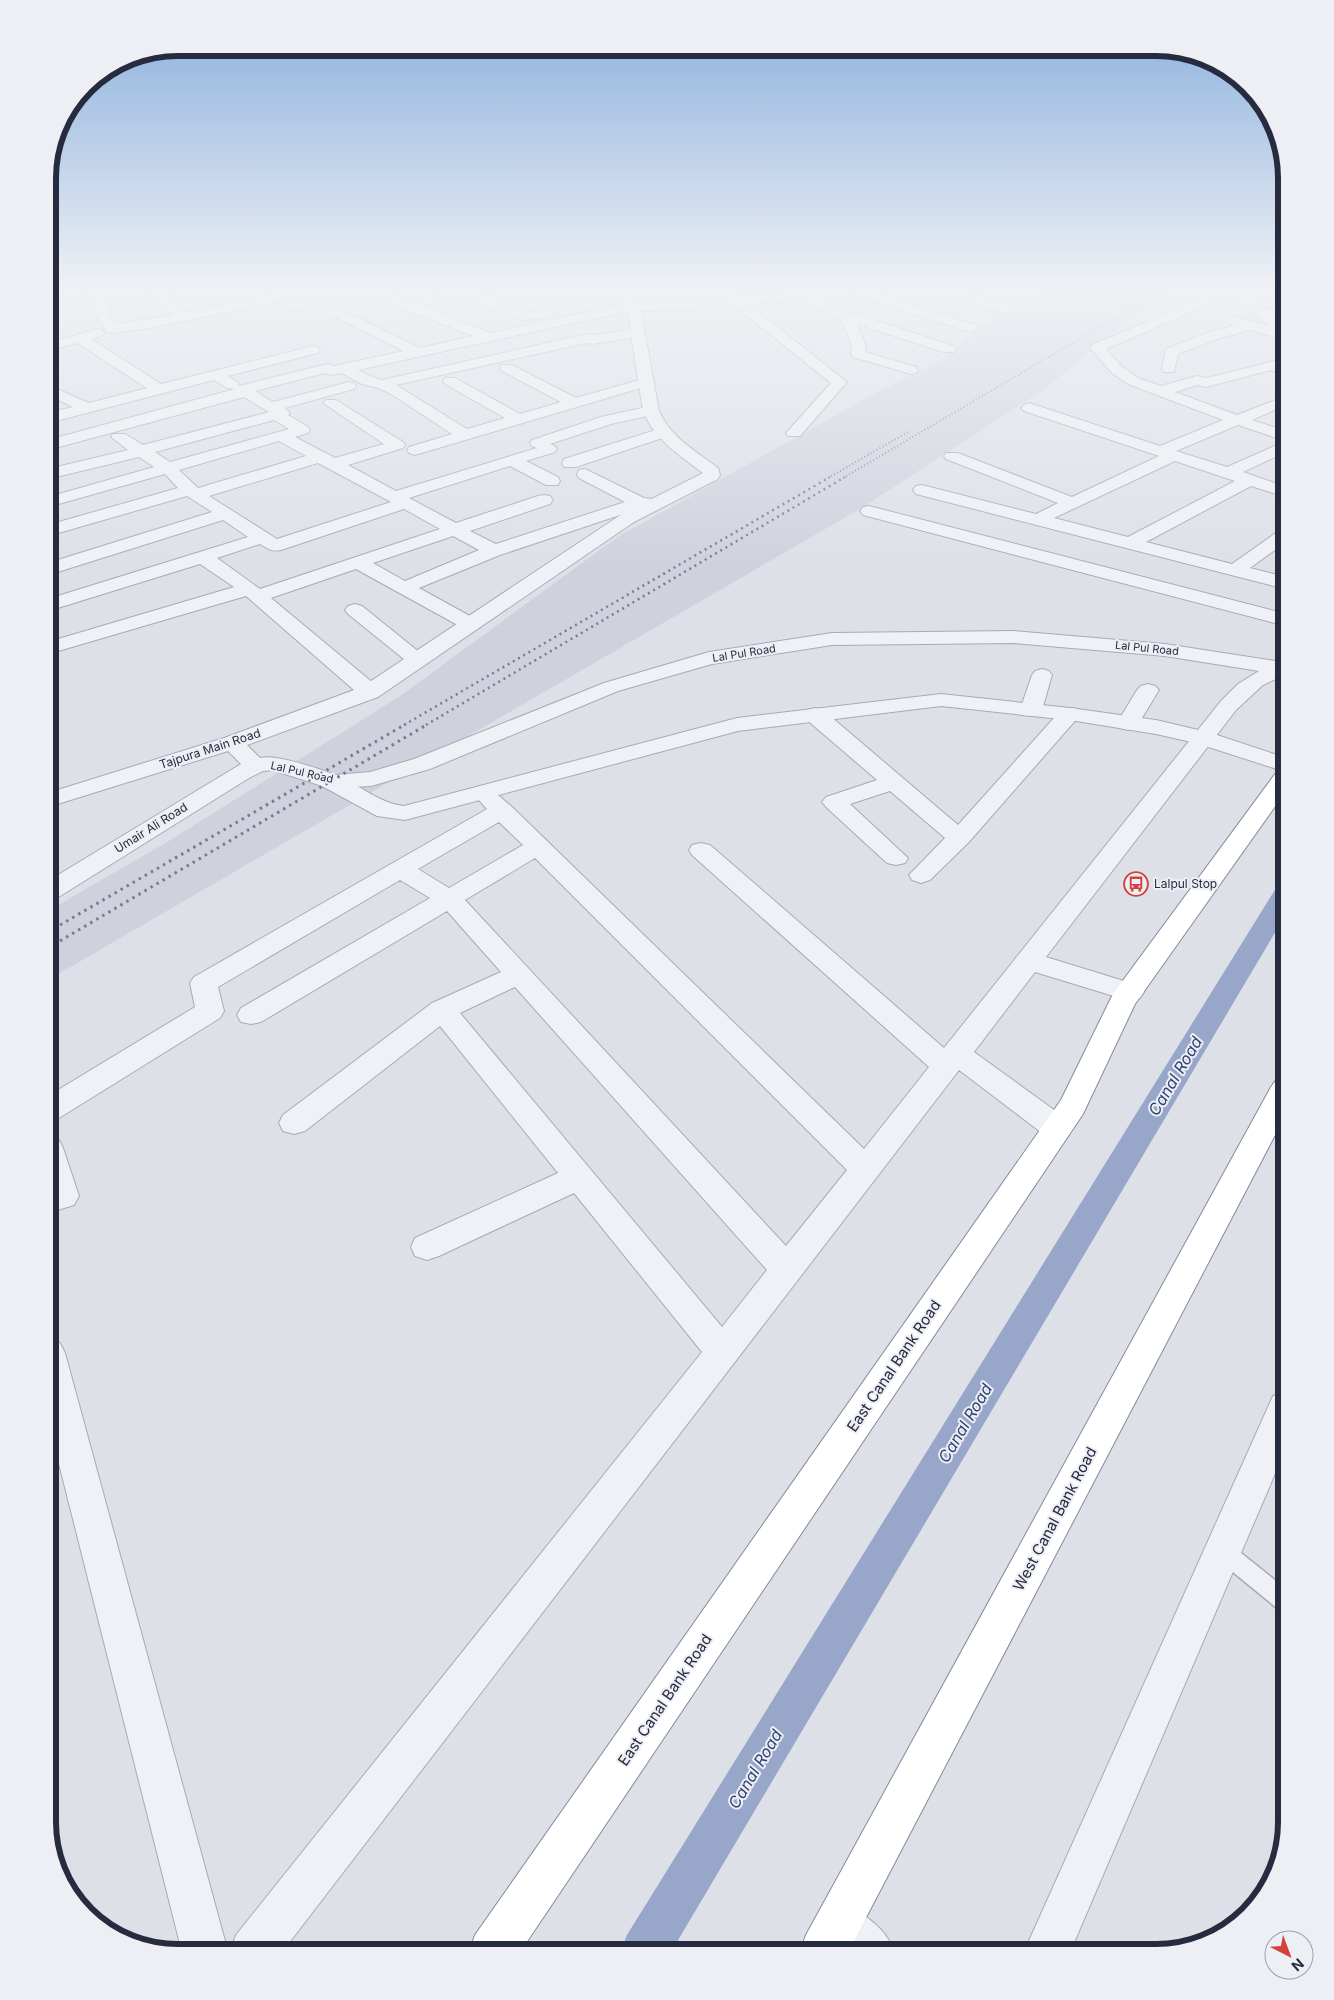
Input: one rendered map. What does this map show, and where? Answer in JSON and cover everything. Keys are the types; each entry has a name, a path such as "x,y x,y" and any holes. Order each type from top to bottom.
{"highway":[{"name":"East Canal Bank Road","path":"498,1943 1057,1128 1083,1088 1106,1035 1130,992 1278,786"},
{"name":"West Canal Bank Road","path":"844,1943 1278,1102"}],"street":[{"path":"146,381 158,389"},
{"path":"57,415 190,381"},
{"path":"57,500 302,430 227,381"},
{"path":"57,442 279,381"},
{"path":"371,381 396,391 465,435 467,434"},
{"path":"57,472 142,451 274,411 382,381"},
{"path":"451,381 518,419"},
{"path":"534,381 575,402"},
{"path":"794,433 839,381"},
{"path":"1136,381 1237,420 1278,433"},
{"path":"1161,391 1193,381"},
{"path":"404,588 494,551 647,503 712,475 712,472 662,433 654,422 646,382 415,450"},
{"path":"57,393 86,407"},
{"path":"57,529 193,492 397,445 331,403"},
{"path":"1037,520 1167,453 1278,403"},
{"path":"1029,408 1278,489"},
{"path":"119,436 168,468 193,492 275,546 512,461 607,420 651,411"},
{"path":"570,463 662,433"},
{"path":"281,436 494,551"},
{"path":"1228,473 1278,450"},
{"path":"952,456 1073,503"},
{"path":"512,461 552,481"},
{"path":"585,474 647,503"},
{"path":"1130,543 1250,480"},
{"path":"966,502 1015,481"},
{"path":"922,490 1278,581"},
{"path":"57,645 161,614 254,593 359,562 544,500"},
{"name":"Tajpura Main Road","path":"57,797 232,743 370,692 628,518 647,503"},
{"path":"869,511 1278,618"},
{"path":"57,566 225,514"},
{"path":"57,602 262,538"},
{"path":"1235,570 1278,540"},
{"path":"203,557 254,593 370,692"},
{"path":"359,562 470,624"},
{"path":"120,583 161,614"},
{"path":"355,610 417,660"},
{"name":"Lal Pul Road","path":"232,743 255,766 276,764 330,780 371,779 422,764 611,686 709,658 832,639 1014,637 1165,650 1278,664"},
{"path":"260,1943 865,1169 1030,961 1202,738 1240,692 1263,675 1278,668"},
{"path":"1031,710 1042,675"},
{"path":"1128,723 1148,690"},
{"path":"330,780 385,811 405,813 482,791 737,725 941,700 1070,714 1156,727 1202,738 1278,762"},
{"path":"921,875 959,838 1070,714"},
{"path":"814,715 959,838"},
{"name":"Umair Ali Road","path":"57,887 240,773 255,766"},
{"path":"893,782 834,802 896,858"},
{"path":"482,791 865,1169"},
{"path":"56,1105 210,1011 204,984 502,810"},
{"path":"251,1015 538,846"},
{"path":"701,850 951,1060 1057,1128"},
{"path":"401,869 449,899 787,1269"},
{"path":"1030,961 1130,992"},
{"path":"294,1123 442,1010 518,974"},
{"path":"442,1010 722,1352"},
{"path":"56,1175 63,1196 56,1198"},
{"path":"426,1247 579,1177"},
{"path":"56,1385 203,1943"},
{"path":"1051,1944 1224,1552 1277,1459"}],"lane":[{"path":"1224,1552 1278,1596"}],"shaded area":[{"path":"899,381 1054,381 863,507 57,975 57,906 167,842 400,696 619,536"}],"waterway":[{"name":"Canal Road","path":"649,1943 1278,906"}],"railway":[{"path":"843,478 1007,381"},
{"path":"828,478 908,432"},
{"path":"404,725 830,477"},
{"path":"426,725 845,477"},
{"path":"57,927 406,724"},
{"path":"57,943 428,724"}],"place":[{"name":"Lalpul Stop","path":"1136,884"}]}
